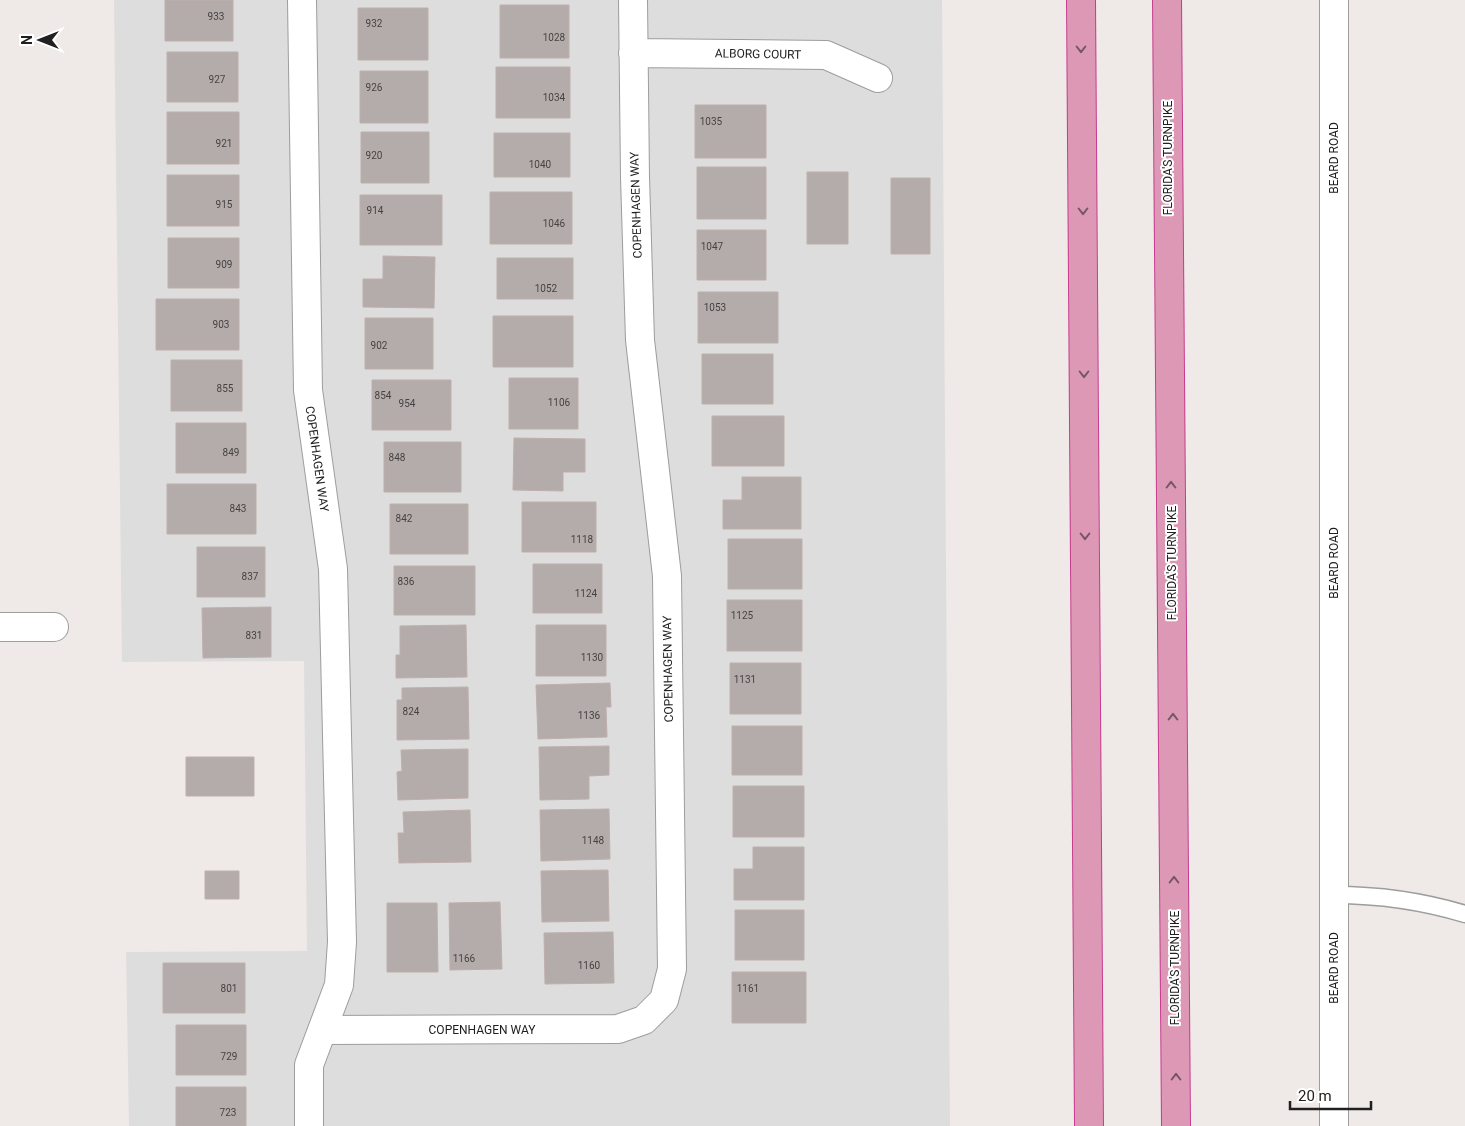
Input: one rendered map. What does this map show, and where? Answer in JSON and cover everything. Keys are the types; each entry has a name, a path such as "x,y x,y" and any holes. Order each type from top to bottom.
{"highway":[{"path":"1081,0 1089,1126"},
{"name":"FLORIDA'S TURNPIKE","path":"1167,0 1176,1126"}],"street":[{"name":"COPENHAGEN WAY","path":"302,0 308,390 333,569 342,942 339,985 322,1030 618,1029 644,1020 664,1000 672,969 667,576 640,340 634,176 633,0"},
{"name":"BEARD ROAD","path":"1334,0 1334,1126"},
{"name":"ALBORG COURT","path":"633,53 826,55 878,78"},
{"path":"0,627 54,627"},
{"path":"309,1126 309,1065 322,1030"}],"lane":[{"path":"1334,895 1373,895 1442,907 1465,914"}],"shaded area":[{"path":"114,0 942,0 950,1126 129,1126 126,952 307,951 304,661 122,662"}],"building":[{"path":"165,0 233,0 233,41 165,41"},
{"path":"500,5 569,5 569,58 500,58"},
{"path":"358,8 428,8 428,60 358,60"},
{"path":"167,52 238,52 238,102 167,102"},
{"path":"496,67 570,67 570,118 496,118"},
{"path":"360,71 428,71 428,123 360,123"},
{"path":"695,105 766,105 766,158 695,158"},
{"path":"167,112 239,112 239,164 167,164"},
{"path":"361,132 429,132 429,183 361,183"},
{"path":"494,133 570,133 570,177 494,177"},
{"path":"697,167 766,167 766,219 697,219"},
{"path":"807,172 848,172 848,244 807,244"},
{"path":"167,175 239,175 239,226 167,226"},
{"path":"891,178 930,178 930,254 891,254"},
{"path":"490,192 572,192 572,244 490,244"},
{"path":"360,195 442,195 442,245 360,245"},
{"path":"697,230 766,230 766,280 697,280"},
{"path":"168,238 239,238 239,288 168,288"},
{"path":"383,256 435,257 434,308 363,307 363,279 383,279"},
{"path":"497,258 573,258 573,299 497,299"},
{"path":"698,292 778,292 778,343 698,343"},
{"path":"156,299 239,299 239,350 156,350"},
{"path":"493,316 573,316 573,367 493,367"},
{"path":"365,318 433,318 433,369 365,369"},
{"path":"702,354 773,354 773,404 702,404"},
{"path":"171,360 242,360 242,411 171,411"},
{"path":"509,378 578,378 578,429 509,429"},
{"path":"372,380 451,380 451,430 372,430"},
{"path":"712,416 784,416 784,466 712,466"},
{"path":"176,423 246,423 246,473 176,473"},
{"path":"514,438 585,439 585,472 563,472 563,491 513,490"},
{"path":"384,442 461,442 461,492 384,492"},
{"path":"742,477 801,477 801,529 723,529 723,500 742,500"},
{"path":"167,484 256,484 256,534 167,534"},
{"path":"522,502 596,502 596,552 522,552"},
{"path":"390,504 468,504 468,554 390,554"},
{"path":"728,539 802,539 802,589 728,589"},
{"path":"197,547 265,547 265,597 197,597"},
{"path":"533,564 602,564 602,613 533,613"},
{"path":"394,566 475,566 475,615 394,615"},
{"path":"727,600 802,600 802,651 727,651"},
{"path":"271,607 271,657 203,658 202,608"},
{"path":"466,625 467,677 396,678 396,655 400,655 400,626"},
{"path":"536,625 606,625 606,676 536,676"},
{"path":"730,663 801,663 801,714 730,714"},
{"path":"610,683 611,707 606,707 607,737 538,739 536,685"},
{"path":"468,687 469,739 397,740 397,700 402,700 402,688"},
{"path":"732,726 802,726 802,775 732,775"},
{"path":"609,746 609,775 589,776 589,799 540,800 539,747"},
{"path":"468,749 468,798 398,800 397,772 402,771 401,750"},
{"path":"186,757 254,757 254,796 186,796"},
{"path":"733,786 804,786 804,837 733,837"},
{"path":"609,809 610,859 541,861 540,810"},
{"path":"470,810 471,862 399,863 398,833 404,833 403,812"},
{"path":"753,847 804,847 804,900 734,900 734,869 753,869"},
{"path":"608,870 609,921 542,922 541,871"},
{"path":"205,871 239,871 239,899 205,899"},
{"path":"500,902 502,969 450,970 449,903"},
{"path":"387,903 437,903 438,972 387,972"},
{"path":"735,910 804,910 804,960 735,960"},
{"path":"613,932 614,983 545,984 544,933"},
{"path":"163,963 245,963 245,1013 163,1013"},
{"path":"732,972 806,972 806,1023 732,1023"},
{"path":"176,1025 246,1025 246,1075 176,1075"},
{"path":"176,1087 246,1087 246,1126 176,1126"}]}
